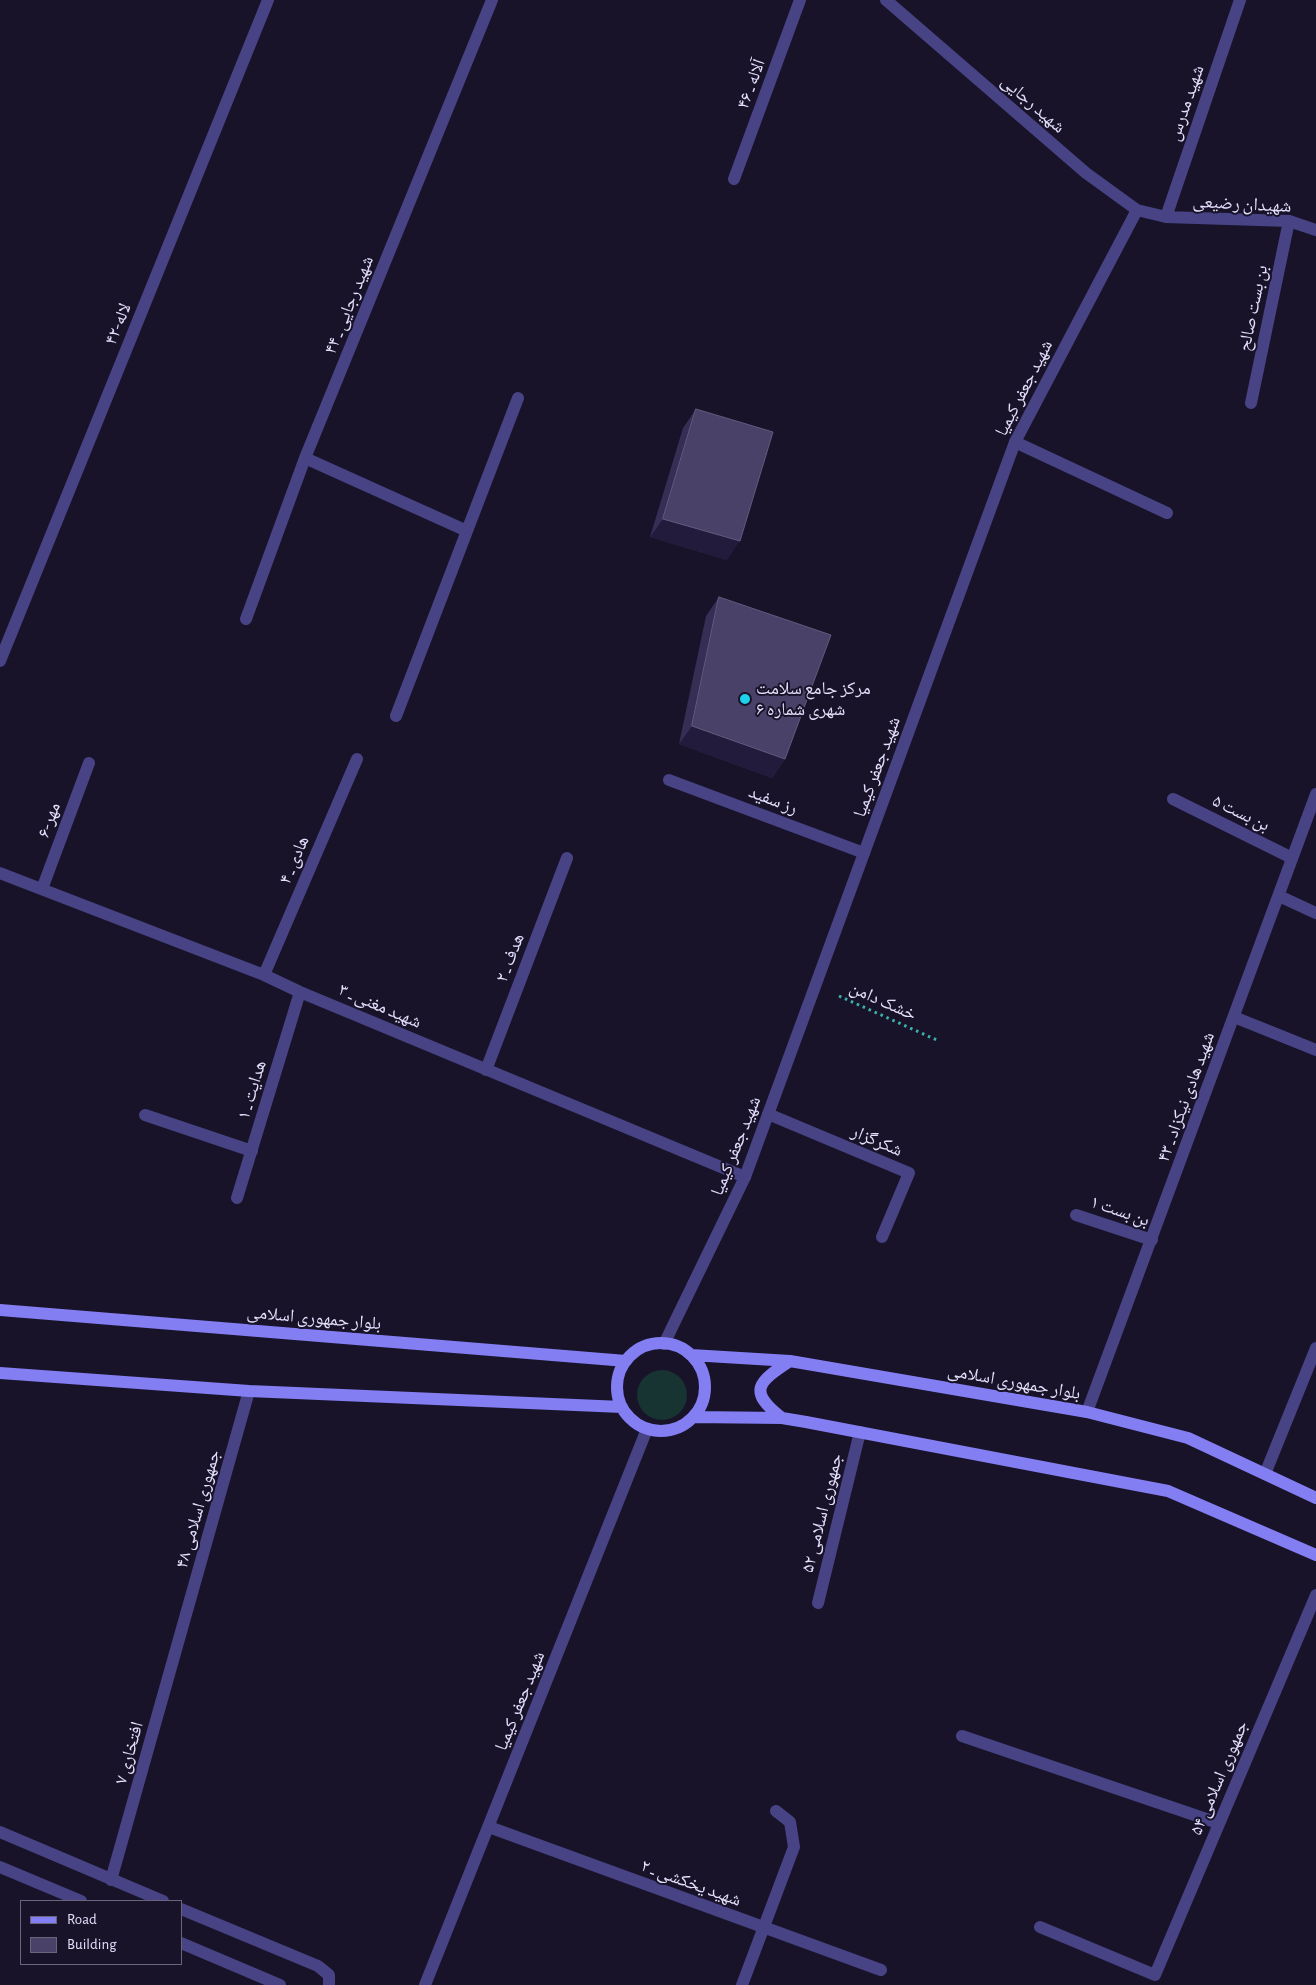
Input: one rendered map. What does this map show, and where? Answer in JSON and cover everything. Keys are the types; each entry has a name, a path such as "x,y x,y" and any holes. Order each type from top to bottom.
{"main road":[{"name":"بلوار جمهوری اسلامی","path":"0,1310 626,1361"},
{"path":"664,1344 679,1347 691,1355 701,1369 705,1386 702,1402 693,1417 672,1430 647,1429 636,1424 622,1407 618,1396 617,1384 626,1361 636,1351 650,1345 664,1344"},
{"name":"بلوار جمهوری اسلامی","path":"691,1355 790,1361 1087,1412 1188,1438 1316,1498"},
{"path":"782,1418 765,1405 760,1395 762,1383 769,1375 790,1361"},
{"path":"0,1373 249,1391 622,1407"},
{"path":"693,1417 782,1418 1168,1490 1316,1555"}],"street":[{"name":"لاله-۴۲","path":"0,661 268,0"},
{"name":"شهید رجایی ـ ۴۴","path":"246,619 305,458 492,0"},
{"name":"آلاله ـ ۴۶","path":"734,179 800,0"},
{"name":"شهید رجایی","path":"886,0 1086,173 1137,210 1166,217"},
{"name":"شهید مدرس","path":"1166,217 1240,0"},
{"name":"شهید جعفر کیمیا","path":"664,1344 745,1177 1015,442 1137,210"},
{"name":"شهیدان رضیعی","path":"1166,217 1289,221 1316,230"},
{"name":"بن بست صالح","path":"1251,403 1289,221"},
{"path":"396,716 518,398"},
{"path":"1015,442 1167,513"},
{"path":"305,458 467,531"},
{"name":"هادی ـ ۴","path":"264,975 357,759"},
{"name":"مهر-۶","path":"42,889 89,763"},
{"name":"رز سفید","path":"670,780 864,853"},
{"name":"شهید هادی نیکزاد ـ ۴۳","path":"1087,1412 1316,794"},
{"name":"بن بست ۵","path":"1173,799 1292,858"},
{"name":"هدف ـ ۲","path":"486,1070 567,858"},
{"name":"شهید مغنی ـ ۳","path":"0,873 264,975 300,992 745,1177"},
{"path":"1279,896 1316,913"},
{"name":"هدایت ـ ۱","path":"238,1198 300,992"},
{"path":"1234,1017 1316,1050"},
{"name":"شکرگزار","path":"768,1114 909,1173 882,1237"},
{"path":"145,1115 252,1150"},
{"name":"بن بست ۱","path":"1076,1215 1152,1240"},
{"path":"1265,1474 1316,1348"},
{"name":"جمهوری اسلامی ۴۸","path":"180,1635 249,1391"},
{"name":"شهید جعفر کیمیا","path":"425,1985 647,1429"},
{"name":"جمهوری اسلامی ۵۲","path":"818,1603 860,1432"},
{"name":"جمهوری اسلامی ۵۴","path":"1040,1927 1155,1974 1316,1595"},
{"name":"افتخاری ۷","path":"111,1880 180,1635"},
{"path":"962,1736 1218,1823"},
{"path":"742,1985 794,1848 790,1822 776,1810"},
{"name":"شهید یخکشی ـ ۲","path":"489,1827 881,1970"},
{"path":"0,1832 161,1900"},
{"path":"0,1867 79,1900"},
{"path":"182,1909 318,1966 329,1975 329,1985"},
{"path":"182,1943 280,1985"}],"path":[{"name":"خشک دامن","path":"815,985 939,1041"}],"green space":[{"path":"657,1370 667,1370 680,1377 687,1390 687,1400 680,1413 667,1420 657,1420 648,1416 641,1409 637,1400 637,1390 641,1381 648,1374"}],"building":[{"path":"696,409 773,432 740,541 663,519"},
{"name":"مرکز جامع سلامت شهری شماره ۶","path":"719,597 831,635 785,759 692,726"}],"place":[{"name":"مرکز جامع سلامت شهری شماره ۶","path":"745,699"}]}
